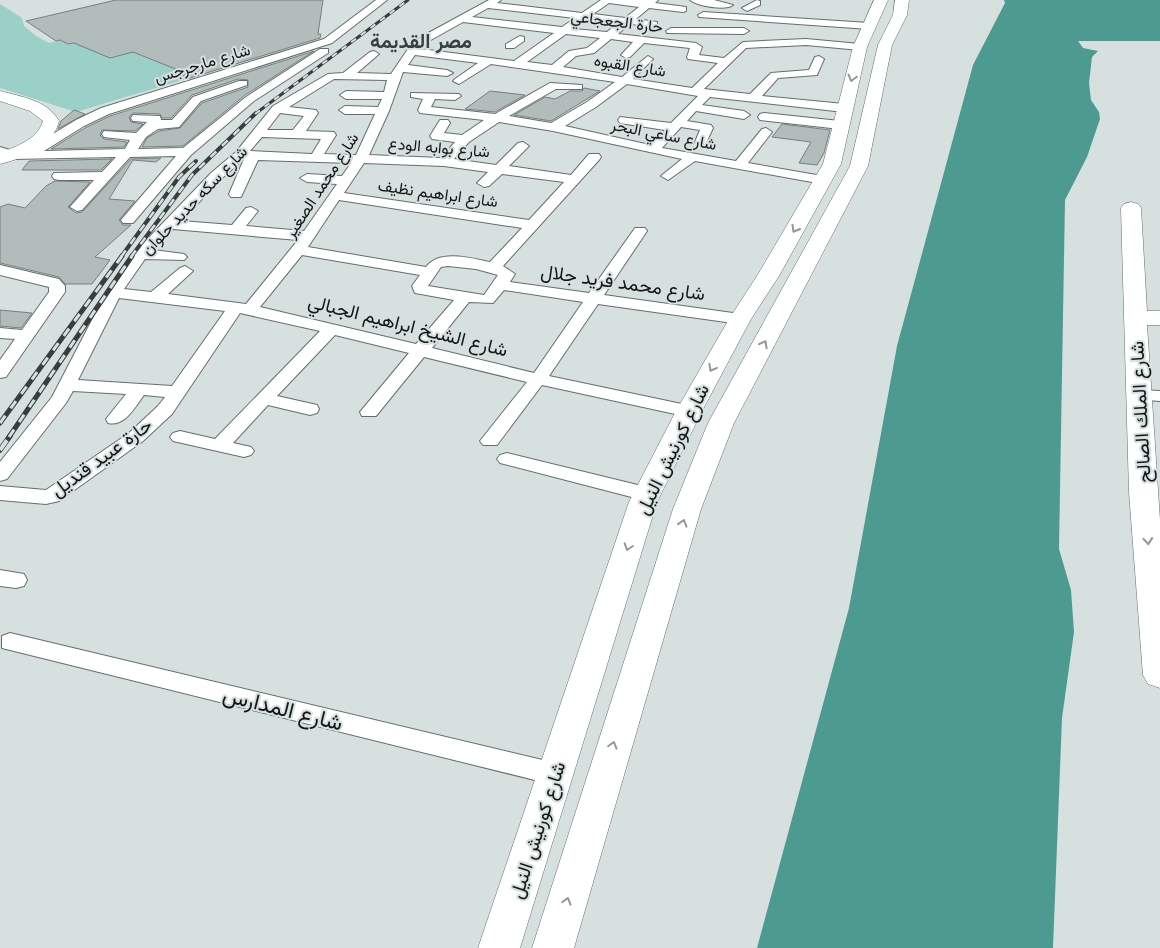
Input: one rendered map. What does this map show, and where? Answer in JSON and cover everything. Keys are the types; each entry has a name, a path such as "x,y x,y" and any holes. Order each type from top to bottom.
{"main road":[{"name":"شارع كورنيش النيل","path":"499,948 647,494 689,411 740,319 768,276 832,164 842,117 864,36 881,0"},
{"name":"شارع كورنيش النيل","path":"553,948 622,716 687,509 721,423 859,166 885,45 900,15 902,0"},
{"path":"0,96 36,108 48,115 51,122 49,130 44,136 8,154"},
{"path":"0,105 27,116 33,125 24,138 8,154"},
{"name":"شارع الملك الصالح","path":"1131,208 1148,318 1152,492 1160,675"}],"street":[{"name":"شارع مارجرجس","path":"8,154 105,111 328,41 382,0"},
{"path":"548,42 506,36 518,25 558,0"},
{"path":"517,64 607,0 650,2 683,8"},
{"path":"491,2 540,11 653,24"},
{"name":"شارع محمد الصغير","path":"243,309 298,250 337,196 361,158 383,111 397,73 412,51 425,39 491,2"},
{"path":"554,69 572,54 588,52 650,2"},
{"path":"800,8 806,42"},
{"path":"697,11 802,21 864,36"},
{"path":"697,11 756,18 780,35"},
{"path":"697,11 719,30"},
{"path":"670,31 719,30 756,18 780,13"},
{"path":"740,25 756,18"},
{"name":"حارة الجعجاعي","path":"461,19 692,45 697,47 692,57 725,61"},
{"path":"653,150 691,108 725,61 739,46 864,36"},
{"path":"510,46 520,39"},
{"path":"626,55 642,39"},
{"path":"769,56 771,43"},
{"path":"128,220 186,152 250,99 324,51"},
{"name":"شارع القبوه","path":"412,51 554,69 701,92 753,98 842,117"},
{"name":"شارع سكه حديد حلوان","path":"0,475 60,399 114,293 141,254 216,176 248,155 257,133 277,109 339,76 374,54"},
{"path":"554,127 586,111 626,80 648,59"},
{"path":"753,98 775,75 813,73 819,59"},
{"path":"452,78 488,61"},
{"path":"339,76 397,73 452,78 474,83"},
{"path":"124,126 175,124 197,99 243,84"},
{"path":"444,162 465,139 479,128 554,84 578,87"},
{"path":"415,94 455,96"},
{"path":"346,95 389,96"},
{"name":"شارع ساعي البحر","path":"431,95 424,110 499,118 554,127 653,150 823,180"},
{"path":"691,108 744,115"},
{"path":"277,109 312,113 297,134"},
{"path":"345,110 383,111"},
{"path":"764,117 842,117"},
{"path":"137,118 156,119 152,124 155,126"},
{"path":"624,120 707,128 708,130 702,142"},
{"path":"444,123 436,136 465,139"},
{"path":"77,207 128,153 140,136 155,126"},
{"path":"739,166 766,132"},
{"path":"257,133 330,135 316,157"},
{"path":"108,134 140,136"},
{"path":"484,183 523,146"},
{"path":"8,154 186,152"},
{"path":"236,194 248,155"},
{"name":"شارع بوابه الودع","path":"248,155 444,162 574,179"},
{"path":"493,268 594,157"},
{"path":"668,176 693,157"},
{"path":"59,176 105,176"},
{"path":"308,178 347,180"},
{"name":"شارع ابراهيم نظيف","path":"337,196 534,225"},
{"path":"237,228 251,211"},
{"path":"169,224 237,228 309,236"},
{"path":"490,441 538,379 592,298 640,232"},
{"path":"298,250 431,272"},
{"path":"141,254 182,264 154,297"},
{"path":"446,261 507,272 490,298 483,300 421,290 420,286 431,272 436,264 446,261"},
{"path":"0,270 53,282 57,286 57,292 0,373"},
{"name":"شارع محمد فريد جلال","path":"500,285 740,319"},
{"name":"شارع الشيخ ابراهيم الجبالي","path":"114,293 243,309 332,328 538,379 689,411"},
{"path":"369,412 423,350 465,297"},
{"name":"حارة عبيد قنديل","path":"0,493 52,496 136,437 165,410 177,392 243,309"},
{"path":"219,446 332,328"},
{"path":"0,333 26,335"},
{"path":"67,385 177,392"},
{"path":"115,419 139,390"},
{"path":"266,399 310,409"},
{"path":"180,437 244,452"},
{"path":"508,459 647,494"},
{"name":"شارع المدارس","path":"10,642 555,774"}],"shaded area":[{"path":"1004,0 1160,0 1160,41 1078,41 1083,48 1098,51 1092,57 1089,83 1091,100 1099,112 1100,119 1087,157 1065,200 1059,549 1071,590 1074,632 1062,718 1053,948 757,948 849,608 897,346 973,65 1005,3"},
{"path":"0,4 22,18 24,26 36,36 49,43 60,40 68,44 106,41 129,42 200,53 236,64 76,112 0,88"}],"building":[{"path":"116,0 323,0 318,34 321,34 320,38 187,79 180,77 188,74 133,52 110,58 74,43 68,44 60,40 56,41 26,21"},
{"path":"314,51 245,95 183,146 142,147 147,138 159,131 180,128 202,103 248,87 248,80 238,79 192,95 171,118 162,118 160,114 133,113 129,117 131,122 143,124 135,131 102,130 100,135 104,139 127,142 124,147 51,149 85,128 110,116"},
{"path":"584,88 600,91 551,121 514,115 545,97 555,99 570,91 582,91"},
{"path":"490,91 525,95 495,112 465,109"},
{"path":"74,110 85,114 58,129 61,121"},
{"path":"782,124 830,130 824,153 817,165 799,163 811,142 772,137"},
{"path":"161,158 156,162 133,160 109,199 135,201 119,220 123,225 131,225 95,257 110,260 92,284 65,284 59,277 0,263 0,207 8,204 25,208 46,186 55,181 90,182 68,207 76,213 82,212 131,159"},
{"path":"112,159 101,170 22,170 29,161"},
{"path":"0,310 32,313 21,328 0,326"}],"railway":[{"path":"255,114 408,0"},
{"path":"131,257 192,175 256,113"},
{"path":"121,257 179,177 196,161"},
{"path":"0,423 122,256"},
{"path":"9,437 132,256"},
{"path":"0,450 10,436"}],"district":[{"name":"مصر القديمة","path":"421,41"}]}
